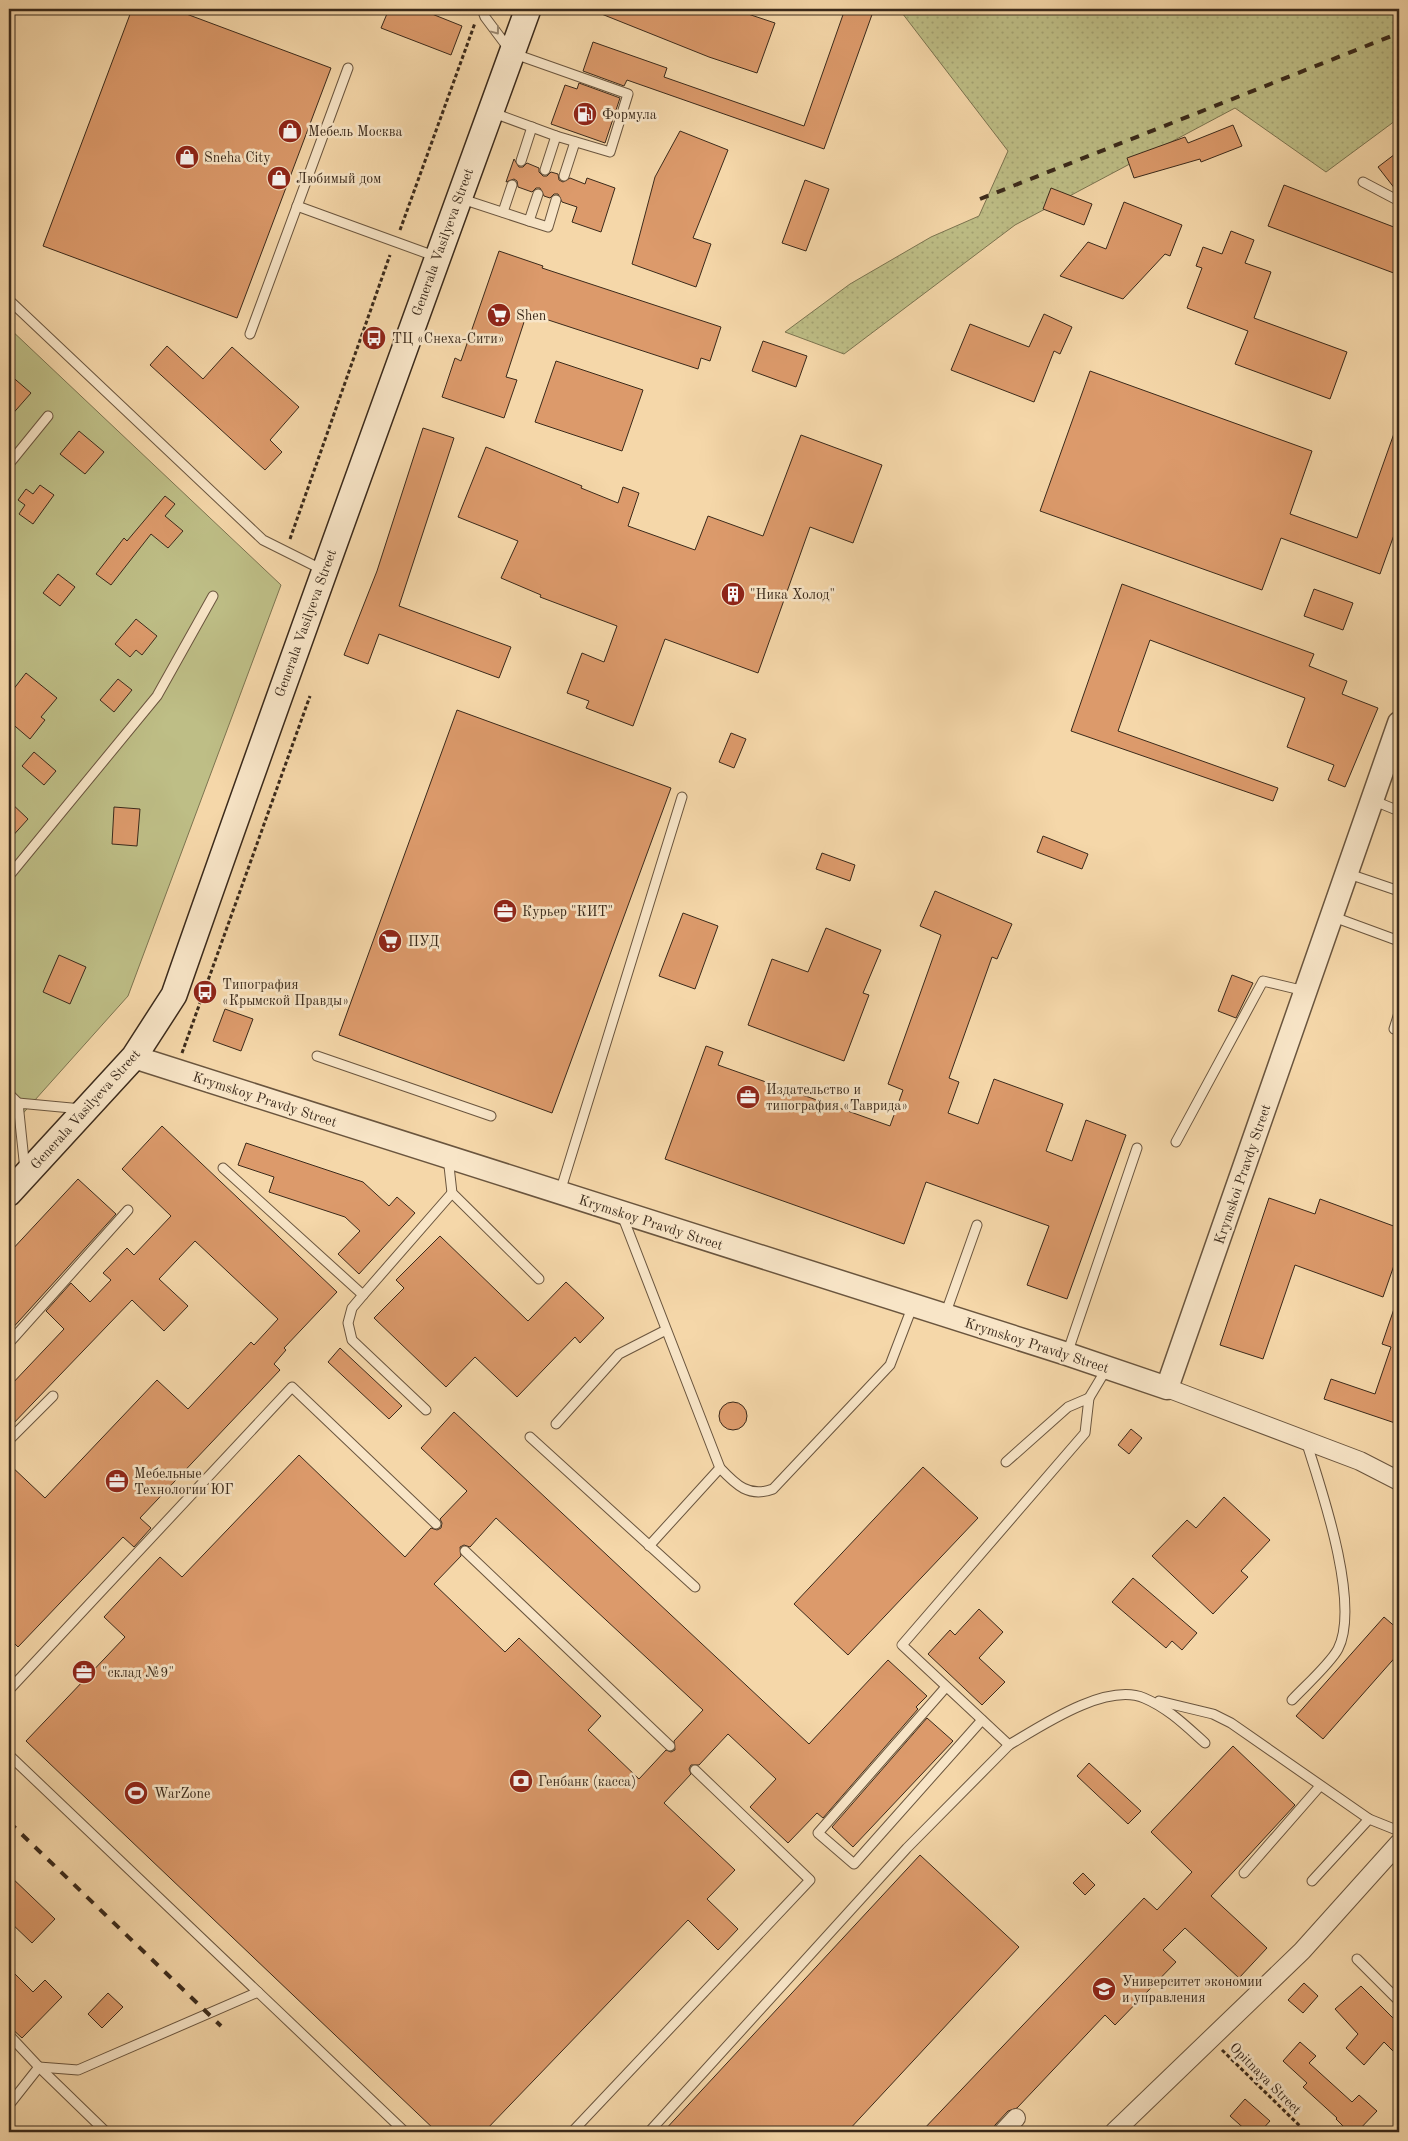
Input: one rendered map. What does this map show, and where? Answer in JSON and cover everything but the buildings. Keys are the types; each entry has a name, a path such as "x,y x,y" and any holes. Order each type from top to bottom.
{"main road":[{"name":"Generala Vasilyeva Street","path":"17,1184 134,1057 174,995 323,570 390,392 437,257 528,9"}],"street":[{"name":"Krymskoi Pravdy Street","path":"1167,1388 1399,723"},
{"name":"Krymskoy Pravdy Street","path":"134,1057 1067,1354 1167,1388"},
{"path":"1167,1388 1360,1461 1399,1481"},
{"path":"1114,2132 1302,1951 1399,1843"},
{"path":"1003,2132 1016,2118"}],"lane":[{"path":"482,9 485,17 512,53 628,94 610,152 556,136 490,111"},
{"path":"250,334 348,68"},
{"path":"521,161 532,127"},
{"path":"545,170 556,136"},
{"path":"564,176 575,142"},
{"path":"1363,182 1399,202"},
{"path":"502,212 512,185"},
{"path":"530,221 538,194"},
{"path":"459,198 548,227 556,200"},
{"path":"297,206 437,257"},
{"path":"9,300 263,540 323,570"},
{"path":"9,464 48,416"},
{"path":"9,876 157,696 213,596"},
{"path":"560,1193 682,797"},
{"path":"1372,800 1399,811"},
{"path":"1346,873 1399,891"},
{"path":"1331,916 1399,941"},
{"path":"1176,1142 1263,981 1305,990"},
{"path":"1399,1013 1394,1029 1399,1030"},
{"path":"317,1056 491,1116"},
{"path":"9,1094 18,1103 82,1109"},
{"path":"17,1184 18,1103"},
{"path":"1067,1354 1137,1148"},
{"path":"448,1157 452,1193 539,1278"},
{"path":"223,1168 364,1295"},
{"path":"426,1410 352,1340 348,1323 352,1308 452,1193"},
{"path":"9,1343 128,1210"},
{"path":"621,1212 720,1468 731,1480 749,1491 760,1494 773,1489 890,1365 913,1305"},
{"path":"945,1315 977,1226"},
{"path":"556,1424 619,1354 666,1330"},
{"path":"1009,1745 902,1645 1085,1433 1089,1398 1107,1368"},
{"path":"9,1690 292,1387 436,1524"},
{"path":"9,1440 53,1396"},
{"path":"1006,1462 1068,1407 1089,1398"},
{"path":"530,1437 695,1587"},
{"path":"1292,1700 1337,1651 1343,1636 1346,1610 1327,1506 1306,1440"},
{"path":"649,1546 720,1468"},
{"path":"465,1552 670,1746"},
{"path":"946,1687 818,1833 854,1864 982,1720"},
{"path":"649,2132 907,1848 1009,1745 1070,1709 1115,1695 1142,1696 1213,1714 1231,1723 1368,1819 1399,1831"},
{"path":"1142,1696 1167,1709 1205,1744"},
{"path":"9,1755 405,2132"},
{"path":"574,2132 810,1880 695,1770"},
{"path":"1244,1873 1320,1786"},
{"path":"1312,1881 1368,1819"},
{"path":"1358,1959 1399,2001"},
{"path":"40,2067 78,2070 258,1992"},
{"path":"9,2035 106,2132"},
{"path":"9,2105 40,2067"}],"path":[{"path":"400,230 476,18"},
{"path":"289,542 390,255"},
{"path":"174,1069 188,1040 310,696"},
{"name":"Opitnaya Street","path":"1211,2039 1306,2132"}],"green space":[{"path":"899,9 1399,9 1399,118 1326,172 1235,108 1015,225 844,354 785,332 850,284 931,237 979,216 1008,151"},
{"path":"9,328 281,585 128,996 9,1129"}],"railway":[{"path":"980,199 1399,33"},
{"path":"9,1822 221,2026"}],"place":[{"name":"Формула","path":"585,114"},
{"name":"Мебель Москва","path":"290,131"},
{"name":"Sneha City","path":"187,157"},
{"name":"Любимый дом","path":"279,178"},
{"name":"Shen","path":"499,315"},
{"name":"ТЦ «Снеха-Сити»","path":"374,338"},
{"name":"\"Ника Холод\"","path":"733,594"},
{"name":"Курьер \"КИТ\"","path":"505,911"},
{"name":"ПУД","path":"390,941"},
{"name":"Типография «Крымской Правды»","path":"205,992"},
{"name":"Издательство и типография «Таврида»","path":"748,1097"},
{"name":"Мебельные Технологии ЮГ","path":"117,1481"},
{"name":"\"склад №9\"","path":"84,1672"},
{"name":"Генбанк (касса)","path":"521,1781"},
{"name":"WarZone","path":"136,1793"},
{"name":"Университет экономии и управления","path":"1104,1989"}]}
